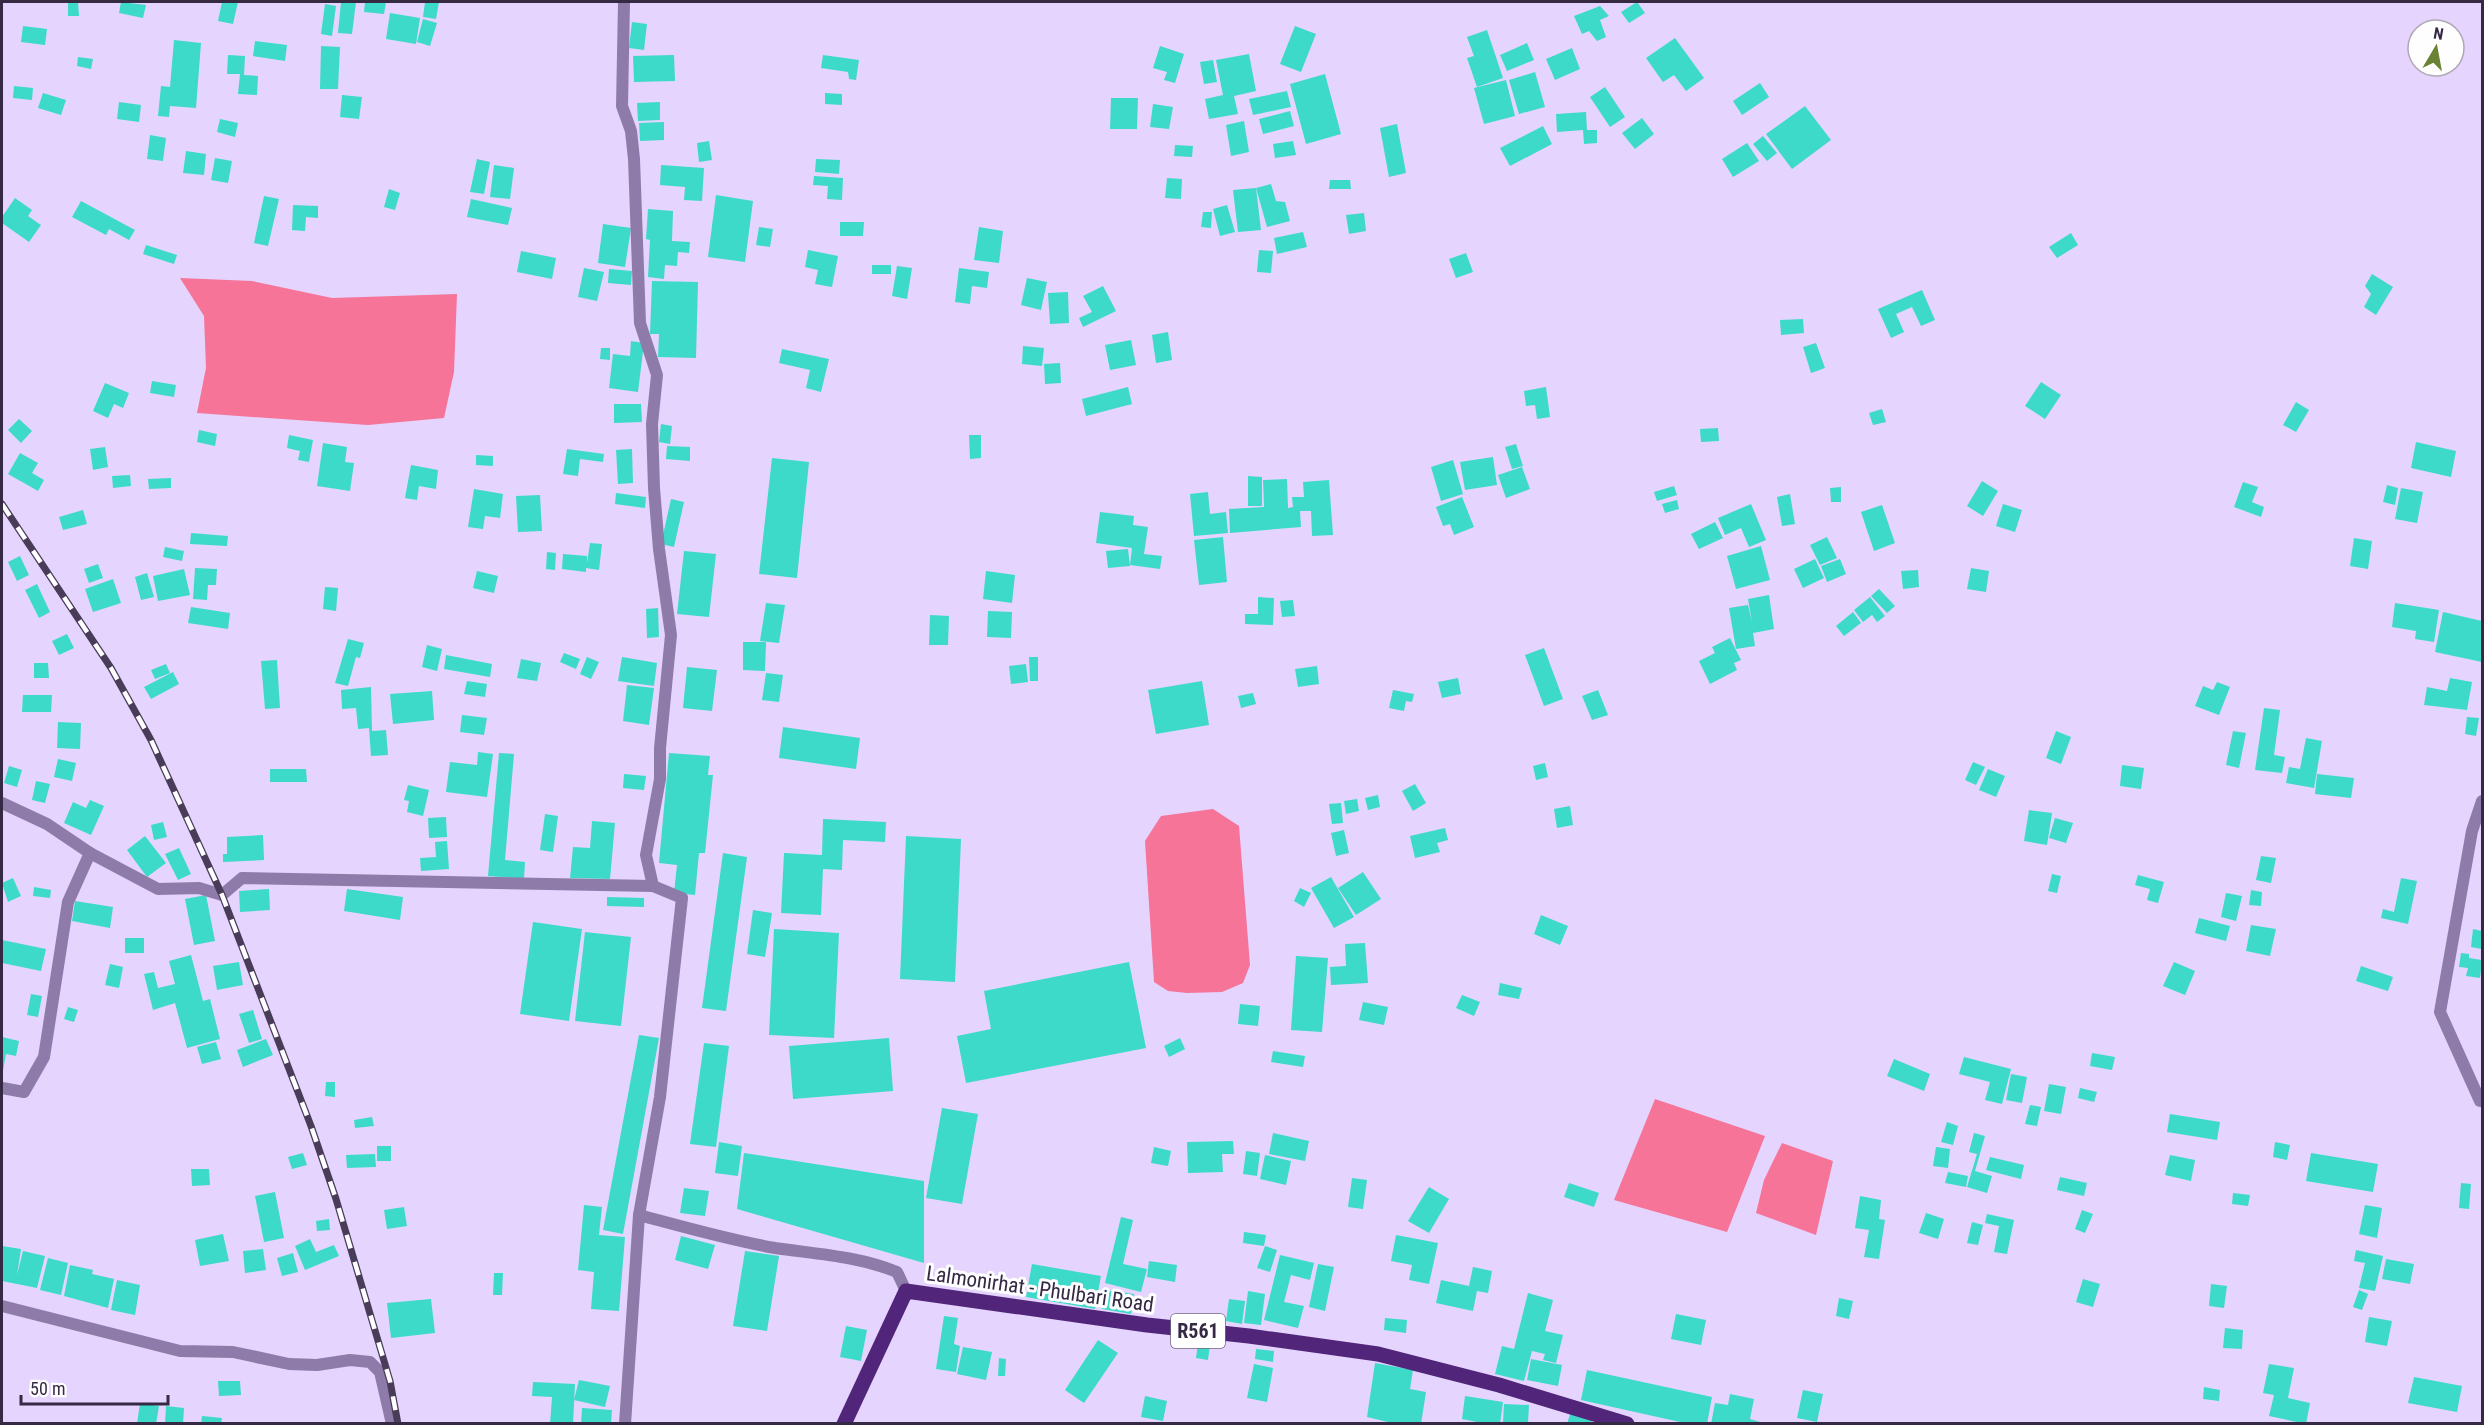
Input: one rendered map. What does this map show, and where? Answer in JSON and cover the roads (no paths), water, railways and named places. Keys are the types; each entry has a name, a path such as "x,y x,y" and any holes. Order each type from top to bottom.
{"main road":[{"name":"Lalmonirhat - Phulbari Road","path":"844,1424 906,1291 1135,1324 1248,1335 1378,1354 1498,1384 1627,1424"}],"street":[{"path":"624,2 622,106 631,131 634,159 640,323 657,375 652,424 654,488 659,549 671,635 660,748 660,779 646,855 653,886"},
{"path":"2480,1101 2440,1012 2472,831 2482,801"},
{"path":"2,803 47,824 90,853 158,890 199,888 222,895 242,878 653,886 682,898 660,1098 639,1215 625,1424"},
{"path":"2,1088 24,1092 44,1057 68,902 90,853"},
{"path":"639,1215 773,1247 881,1265 897,1272 906,1291"},
{"path":"2,1306 180,1351 232,1352 289,1364 317,1365 350,1360 370,1362 380,1372 392,1424"}],"railway":[{"path":"2,504 111,668 151,740 222,895 311,1126 336,1199 390,1381 398,1424"}]}
